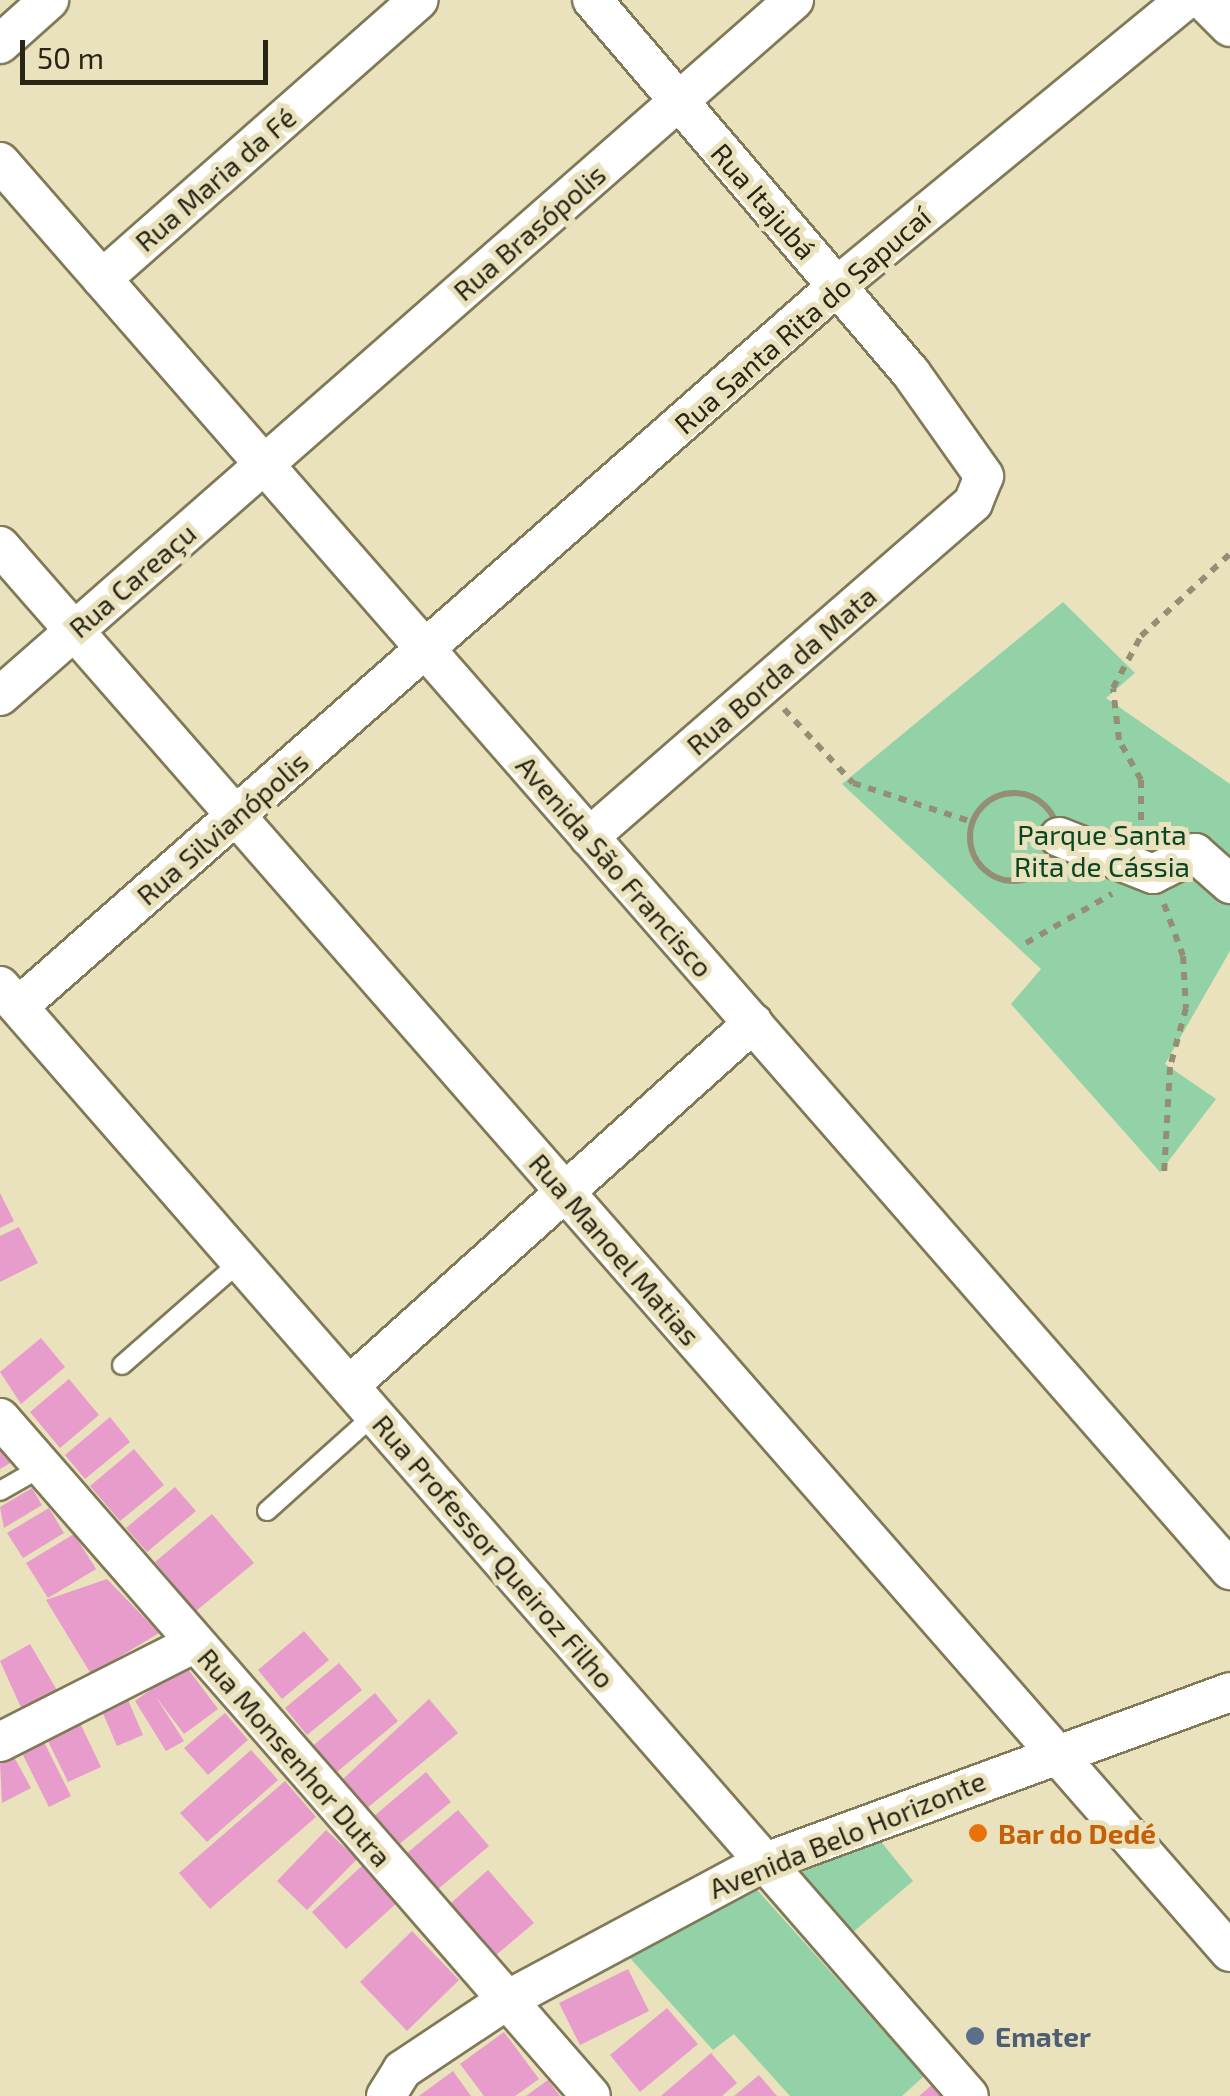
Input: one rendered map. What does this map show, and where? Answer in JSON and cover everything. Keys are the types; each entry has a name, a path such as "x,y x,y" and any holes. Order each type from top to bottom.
{"street":[{"path":"0,44 49,0"},
{"name":"Rua Maria da Fé","path":"102,279 419,0"},
{"name":"Rua Itajubá","path":"592,0 982,462 973,503"},
{"name":"Rua Brasópolis","path":"264,464 794,0"},
{"name":"Rua Santa Rita do Sapucaí","path":"425,649 837,286 1185,0"},
{"path":"1203,0 1230,27"},
{"name":"Avenida São Francisco","path":"0,162 1230,1570"},
{"name":"Rua Careaçu","path":"0,696 264,464"},
{"name":"Rua Borda da Mata","path":"589,837 973,503"},
{"name":"Rua Manoel Matias","path":"0,546 1230,1952"},
{"name":"Rua Silvianópolis","path":"9,996 236,815 425,649"},
{"path":"1059,837 1153,874 1195,853 1230,884"},
{"name":"Rua Professor Queiroz Filho","path":"9,996 969,2096"},
{"path":"350,1386 753,1024"},
{"name":"Rua Monsenhor Dutra","path":"0,1418 590,2096"},
{"path":"0,1742 195,1643"},
{"name":"Avenida Belo Horizonte","path":"387,2092 507,2000 763,1863 1054,1751 1230,1692"}],"lane":[{"path":"122,1364 242,1261"},
{"path":"266,1510 375,1414"},
{"path":"0,1491 42,1467"}],"path":[{"path":"764,685 853,784 972,822"},
{"path":"1016,793 1046,806 1059,837 1047,868 1002,880 978,863 972,822 989,800 1016,793"},
{"path":"1026,943 1153,874"}],"green space":[{"name":"Parque Santa Rita de Cássia","path":"1063,602 1135,673 1106,698 1230,784 1230,951 1165,1064 1216,1099 1160,1172 1011,1004 1041,969 842,784"},
{"path":"878,1838 913,1881 839,1944 780,1876"},
{"path":"751,1883 924,2076 902,2096 790,2096 734,2034 713,2050 630,1958"}],"building":[{"path":"0,1193 14,1221 0,1228"},
{"path":"19,1227 38,1263 0,1282 0,1236"},
{"path":"41,1338 65,1367 21,1404 0,1372"},
{"path":"69,1379 99,1415 60,1448 30,1412"},
{"path":"110,1417 130,1442 85,1479 65,1455"},
{"path":"0,1447 12,1462 0,1469"},
{"path":"134,1449 164,1485 120,1521 90,1486"},
{"path":"175,1487 196,1511 147,1552 126,1528"},
{"path":"32,1488 42,1505 4,1528 0,1507"},
{"path":"49,1508 64,1533 23,1558 7,1533"},
{"path":"212,1514 254,1563 196,1611 155,1562"},
{"path":"74,1534 96,1569 48,1598 26,1563"},
{"path":"107,1579 159,1633 91,1674 46,1600"},
{"path":"304,1631 329,1660 282,1699 258,1670"},
{"path":"30,1644 58,1692 23,1712 0,1661"},
{"path":"339,1663 362,1690 307,1735 285,1708"},
{"path":"185,1665 218,1709 184,1734 156,1697 184,1741 166,1751 135,1701"},
{"path":"375,1693 398,1721 331,1777 308,1750"},
{"path":"429,1699 458,1733 366,1809 342,1780"},
{"path":"128,1700 143,1735 117,1746 102,1711"},
{"path":"225,1713 248,1740 208,1775 184,1748"},
{"path":"79,1721 101,1767 68,1782 46,1737"},
{"path":"43,1740 71,1796 49,1807 21,1751"},
{"path":"251,1750 278,1780 207,1842 180,1813"},
{"path":"13,1755 31,1788 2,1803 0,1762"},
{"path":"426,1772 451,1802 397,1846 373,1817"},
{"path":"285,1781 316,1817 210,1909 179,1873"},
{"path":"458,1810 489,1846 437,1890 406,1854"},
{"path":"326,1830 357,1859 307,1910 277,1881"},
{"path":"365,1863 399,1901 346,1949 312,1912"},
{"path":"488,1870 534,1923 496,1955 451,1903"},
{"path":"412,1931 459,1980 407,2031 360,1982"},
{"path":"628,1969 649,2011 580,2045 559,2003"},
{"path":"667,2008 698,2044 640,2092 610,2055"},
{"path":"504,2032 539,2079 515,2096 484,2096 460,2064"},
{"path":"711,2053 737,2083 722,2096 661,2096"},
{"path":"453,2071 471,2096 419,2096"},
{"path":"759,2075 777,2096 734,2096"},
{"path":"548,2080 560,2096 526,2096"},
{"path":"933,2084 944,2096 919,2096"}],"place":[{"name":"Bar do Dedé","path":"978,1833"},
{"name":"Emater","path":"975,2036"}]}
